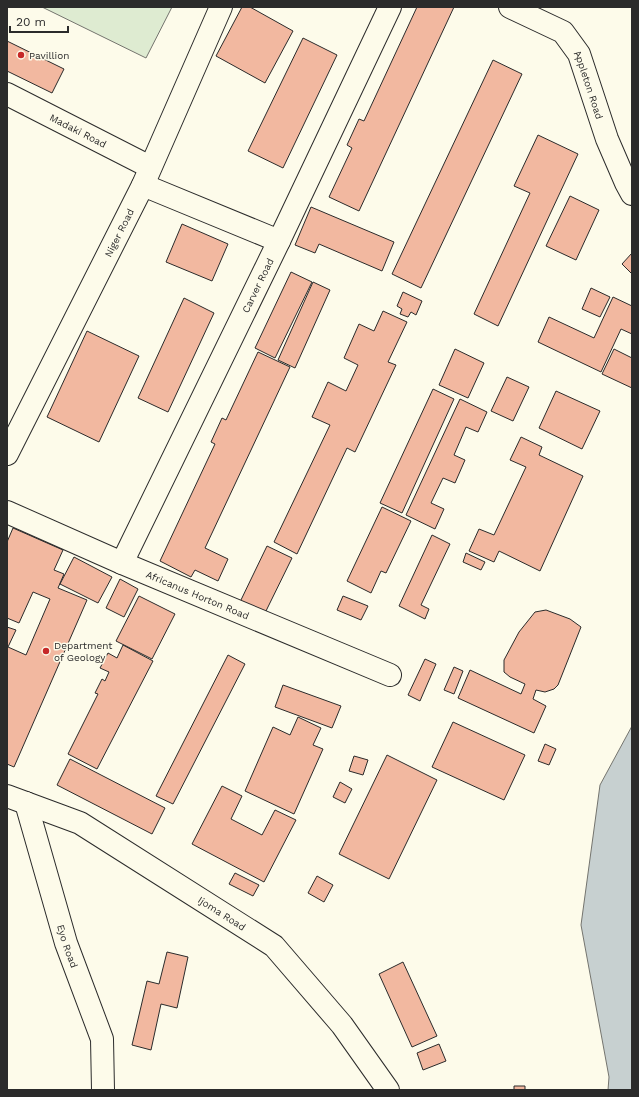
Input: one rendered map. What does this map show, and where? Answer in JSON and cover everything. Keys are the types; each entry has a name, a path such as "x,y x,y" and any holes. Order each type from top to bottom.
{"street":[{"name":"Niger Road","path":"7,454 146,176 221,7"},
{"name":"Carver Road","path":"122,563 279,241 390,7"},
{"name":"Appleton Road","path":"510,7 563,32 579,54 607,139 632,194"},
{"name":"Madaki Road","path":"7,94 146,176 279,241"},
{"name":"Africanus Horton Road","path":"7,512 122,563 390,675"},
{"name":"Eyo Road","path":"16,799 102,1040 103,1090"},
{"name":"Ijoma Road","path":"16,799 80,823 274,946 342,1025 388,1090"}],"green space":[{"path":"42,7 172,7 146,58"}],"shaded area":[{"path":"632,726 632,1090 608,1090 609,1077 581,925 600,785"}],"building":[{"path":"242,7 250,7 293,31 265,83 216,56"},
{"path":"417,7 454,7 359,211 329,197 352,148 347,145 359,119 364,121"},
{"path":"303,38 337,55 283,168 248,151"},
{"name":"Pavillion","path":"7,41 64,69 52,93 7,71"},
{"path":"493,60 522,74 421,288 392,274"},
{"path":"538,135 578,154 498,326 474,314 530,193 514,186"},
{"path":"570,196 599,210 576,260 546,246"},
{"path":"311,207 394,242 382,271 319,244 315,253 295,245"},
{"path":"182,224 228,244 212,281 166,262"},
{"path":"632,253 632,274 622,264"},
{"path":"291,272 312,282 275,358 255,348"},
{"path":"313,282 330,290 295,368 278,360"},
{"path":"591,288 610,297 600,317 582,309"},
{"path":"403,292 422,301 416,315 411,312 408,317 400,314 402,309 397,306"},
{"path":"613,297 632,306 632,334 621,329 601,372 538,342 549,317 594,338"},
{"path":"184,298 214,313 168,412 138,398"},
{"path":"383,311 407,322 388,362 396,365 355,452 347,448 297,554 274,542 330,425 312,417 328,382 346,391 358,365 344,358 359,324 374,331"},
{"path":"87,331 139,356 99,442 47,417"},
{"path":"455,349 484,363 468,398 439,385"},
{"path":"614,349 632,358 632,388 602,374"},
{"path":"258,352 290,367 205,548 228,559 218,581 195,570 191,577 160,561 215,444 211,442 222,418 226,420"},
{"path":"507,377 529,387 513,421 491,411"},
{"path":"433,389 454,399 402,513 380,503"},
{"path":"556,391 600,411 582,449 539,428"},
{"path":"460,399 487,412 478,432 466,427 454,455 465,460 455,483 443,478 431,503 444,509 435,529 406,515"},
{"path":"521,437 542,447 539,455 583,476 540,571 499,551 494,562 469,551 479,529 494,535 526,467 510,460"},
{"path":"382,507 411,521 386,573 381,571 371,593 347,581"},
{"name":"Department of Geology","path":"13,528 63,550 54,570 64,574 58,588 87,600 14,767 7,764 7,627 16,630 8,647 26,655 50,599 33,592 19,623 7,618 7,542"},
{"path":"432,535 450,544 421,605 429,609 425,619 399,606"},
{"path":"267,546 292,558 265,613 240,602"},
{"path":"466,553 485,562 481,570 463,562"},
{"path":"74,557 112,577 98,603 60,584"},
{"path":"120,579 138,589 124,617 106,608"},
{"path":"139,596 175,614 152,659 116,641"},
{"path":"343,596 368,606 361,620 337,610"},
{"path":"546,610 570,619 581,627 558,685 554,689 545,692 536,690 533,699 546,706 534,733 458,698 470,670 521,694 525,684 510,677 504,672 504,660 519,632 535,612"},
{"path":"123,645 153,661 97,769 68,754 98,694 95,693 102,679 105,681 109,672 100,668 108,653 117,658"},
{"path":"228,655 245,664 173,804 156,796"},
{"path":"425,659 436,664 420,701 408,695"},
{"path":"454,667 463,671 454,694 444,690"},
{"path":"283,685 341,706 332,728 275,707"},
{"path":"298,717 321,728 313,745 323,749 294,814 245,791 273,727 290,735"},
{"path":"453,722 525,755 504,800 432,767"},
{"path":"545,744 556,749 549,765 538,761"},
{"path":"387,755 437,780 389,879 339,854"},
{"path":"354,756 368,760 363,775 349,771"},
{"path":"70,759 165,808 152,834 57,785"},
{"path":"340,782 352,789 345,803 333,797"},
{"path":"222,786 242,796 231,819 262,835 275,810 296,820 264,882 192,844"},
{"path":"235,873 259,885 253,896 229,884"},
{"path":"317,876 333,885 324,902 308,893"},
{"path":"167,952 188,957 177,1008 161,1004 151,1050 132,1045 147,981 159,984"},
{"path":"403,962 437,1036 412,1047 379,974"},
{"path":"439,1044 446,1061 423,1070 417,1053"},
{"path":"514,1086 525,1086 525,1090 514,1090"}],"place":[{"name":"Pavillion","path":"21,55"},
{"name":"Department of Geology","path":"46,651"}]}
